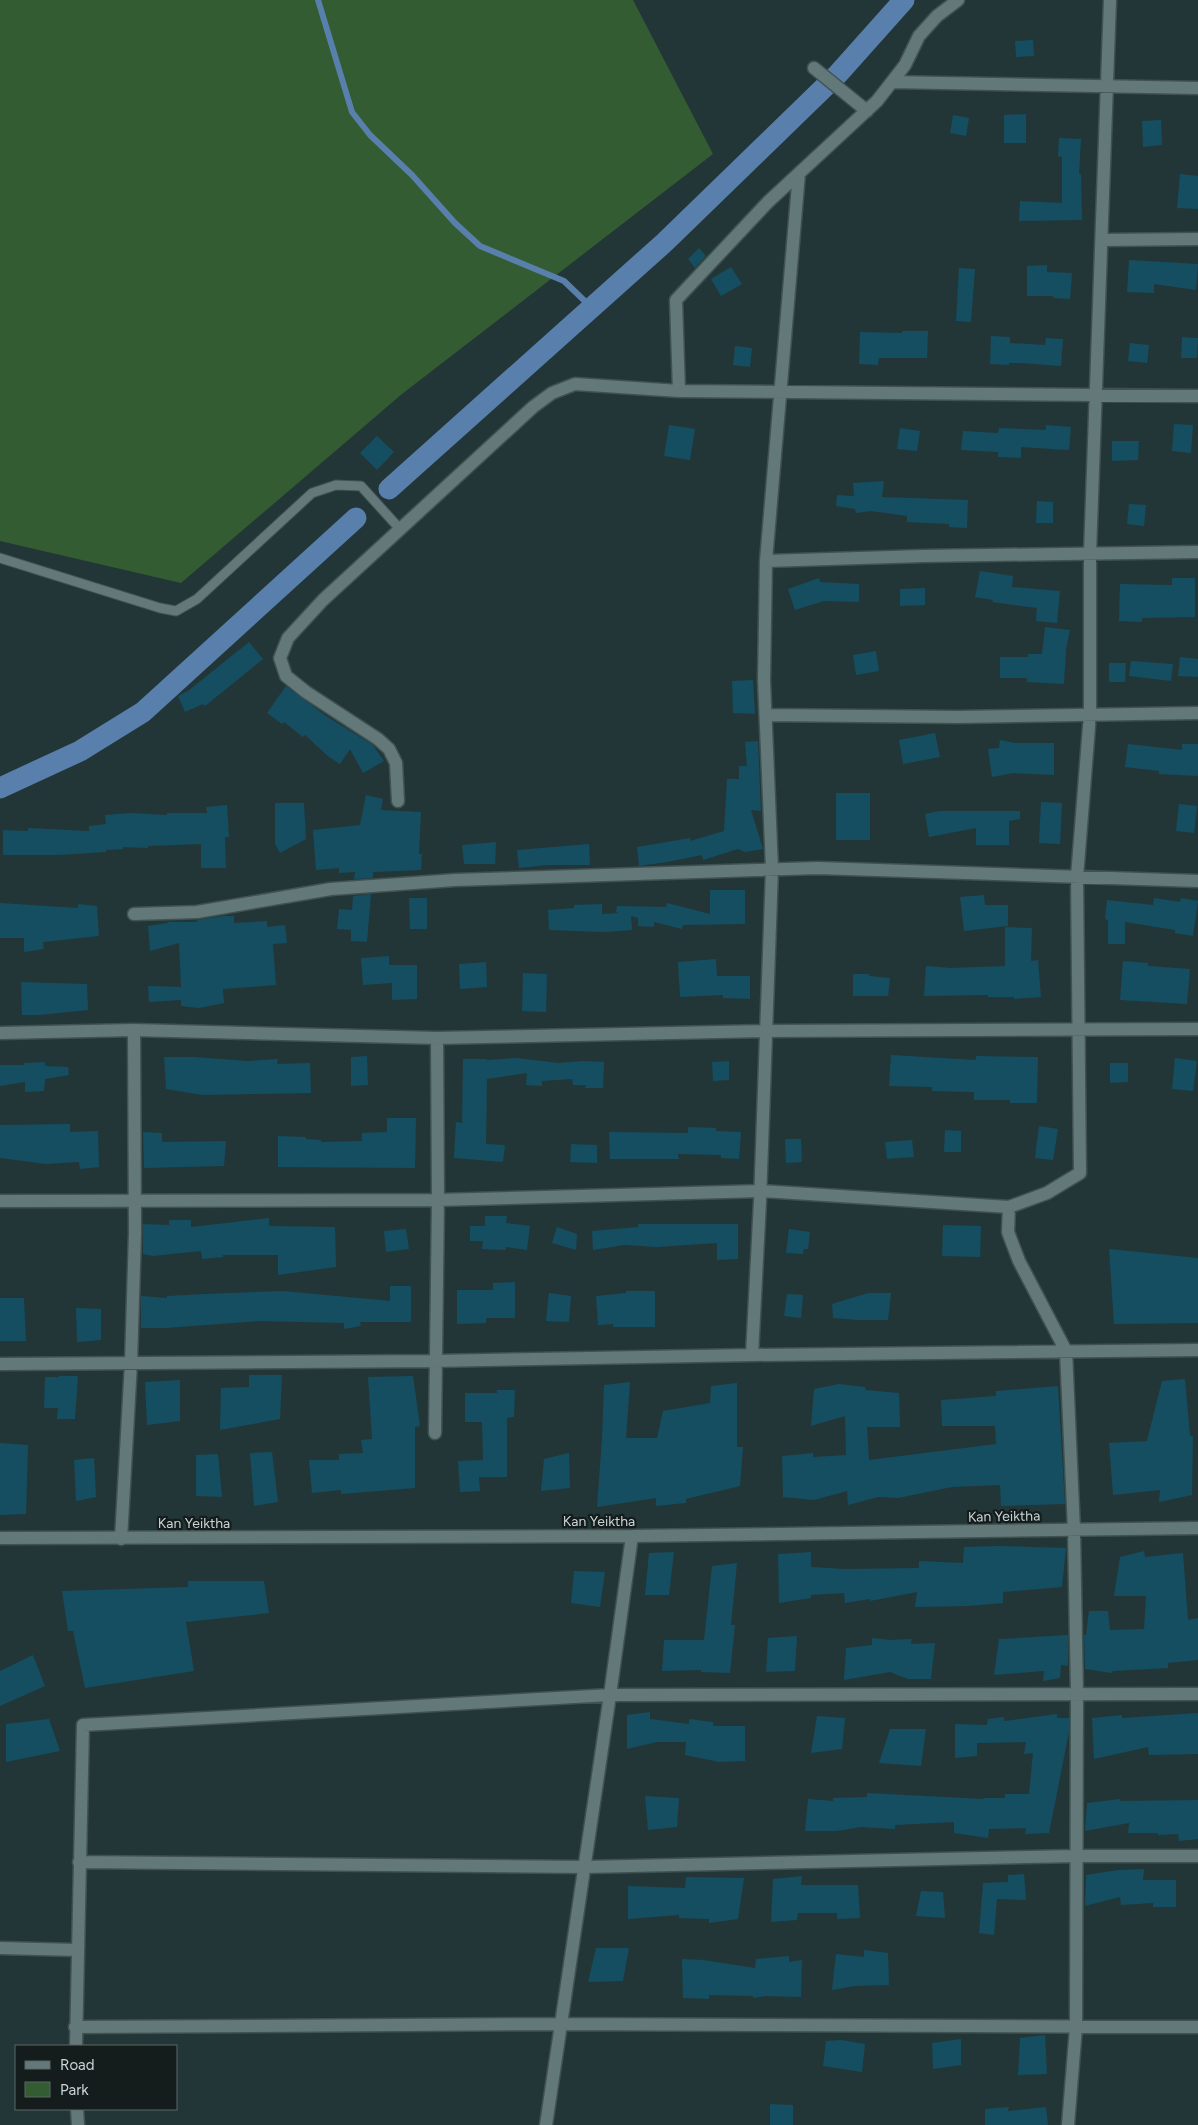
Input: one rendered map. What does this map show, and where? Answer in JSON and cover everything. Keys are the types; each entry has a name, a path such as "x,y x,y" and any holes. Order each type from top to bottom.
{"street":[{"path":"679,391 676,300 768,202 877,101 905,65 919,36 937,16 958,0"},
{"path":"0,1201 438,1200 761,1191 1009,1207 1047,1193 1080,1173 1076,878 1090,714 1090,553 1110,0"},
{"path":"814,68 867,111"},
{"path":"892,82 1198,88"},
{"path":"752,1355 761,1191 772,869 764,680 766,561 799,173"},
{"path":"1102,240 1198,239"},
{"path":"398,800 396,762 389,749 378,739 306,692 286,676 280,658 288,638 322,600 399,528 414,518 533,407 552,392 575,384 679,391 1198,396"},
{"path":"766,561 923,556 1198,552"},
{"path":"766,715 958,717 1198,713"},
{"path":"134,914 197,912 331,889 455,880 772,869 818,868 1198,881"},
{"path":"0,1033 134,1030 437,1038 765,1031 1198,1029"},
{"path":"121,1538 131,1363 135,1201 134,1030"},
{"path":"434,1433 438,1200 437,1038"},
{"path":"1009,1207 1008,1232 1016,1254 1066,1352 1074,1530 1077,1694 1076,2027 1068,2125"},
{"path":"0,1364 434,1361 1198,1350"},
{"name":"Kan Yeiktha","path":"0,1538 632,1536 1198,1528"},
{"path":"546,2125 632,1536"},
{"path":"76,2045 82,1725 610,1694 1198,1694"},
{"path":"79,1862 585,1867 1076,1856 1198,1856"},
{"path":"0,1948 77,1950"},
{"path":"75,2027 561,2024 1198,2027"},
{"path":"78,2110 78,2125"}],"lane":[{"path":"0,558 160,608 176,610 197,599 312,493 336,485 361,486 399,528"}],"green space":[{"path":"0,0 633,0 713,154 402,394 181,583 0,541"}],"building":[{"path":"1033,40 1034,56 1016,57 1015,41"},
{"path":"1026,114 1026,143 1004,143 1004,115"},
{"path":"953,115 969,118 966,136 950,133"},
{"path":"1161,120 1162,145 1143,147 1142,121"},
{"path":"1059,138 1081,139 1079,174 1081,174 1082,220 1019,221 1020,201 1062,203 1062,157 1058,156"},
{"path":"1180,174 1198,176 1198,209 1177,208"},
{"path":"699,248 706,256 695,268 688,259"},
{"path":"1129,260 1198,264 1196,290 1154,284 1154,293 1127,292"},
{"path":"1047,265 1047,272 1072,273 1070,299 1053,298 1053,296 1027,296 1027,266"},
{"path":"731,267 742,284 721,296 711,279"},
{"path":"959,268 975,269 971,322 956,321"},
{"path":"902,331 928,331 927,358 879,358 878,365 859,364 860,332 902,333"},
{"path":"991,336 1010,337 1010,343 1045,345 1046,338 1063,339 1061,366 1021,363 1009,363 1009,365 990,364"},
{"path":"1182,337 1198,338 1197,358 1181,358"},
{"path":"1130,343 1149,345 1147,363 1128,361"},
{"path":"735,346 752,348 750,367 733,365"},
{"path":"1174,424 1193,425 1191,453 1172,451"},
{"path":"669,425 695,429 690,460 664,456"},
{"path":"1046,425 1071,427 1069,450 1021,447 1021,458 998,457 998,452 961,450 963,431 998,433 999,428 1046,430"},
{"path":"900,428 920,431 917,451 897,449"},
{"path":"377,436 394,452 377,470 360,453"},
{"path":"1112,441 1139,441 1138,460 1112,461"},
{"path":"884,481 882,497 968,500 967,528 949,527 949,524 907,522 907,516 871,511 856,513 855,509 836,506 837,495 854,496 853,483"},
{"path":"1037,501 1053,502 1053,523 1036,523"},
{"path":"1129,504 1146,505 1144,526 1127,524"},
{"path":"980,571 1013,576 1012,587 1060,591 1057,623 1036,621 1037,608 992,602 993,600 975,597"},
{"path":"819,578 820,582 859,584 859,602 824,601 795,610 788,589"},
{"path":"1172,578 1195,578 1195,617 1142,618 1142,622 1119,621 1120,584 1172,585"},
{"path":"925,588 925,605 900,606 900,589"},
{"path":"1045,627 1070,630 1066,649 1064,684 1027,682 1027,678 1000,678 1000,657 1028,657 1028,654 1042,654"},
{"path":"249,642 263,659 205,706 203,704 185,712 178,696 188,691"},
{"path":"876,651 879,671 856,675 853,655"},
{"path":"1180,657 1198,659 1198,677 1178,676"},
{"path":"1131,661 1173,664 1171,681 1129,676"},
{"path":"1109,663 1126,663 1125,682 1109,682"},
{"path":"753,680 755,714 733,713 732,681"},
{"path":"286,686 326,716 373,745 384,761 363,773 350,749 340,764 329,757 305,735 303,737 284,722 282,724 267,713"},
{"path":"935,733 940,757 903,764 899,740"},
{"path":"1000,740 1015,743 1054,743 1054,775 1013,773 992,777 988,749 999,748"},
{"path":"758,741 761,811 751,810 763,849 745,852 738,849 703,860 702,855 639,866 637,847 690,838 690,841 724,831 727,779 739,779 739,766 747,766 745,742"},
{"path":"1128,744 1182,750 1182,744 1198,744 1198,776 1159,774 1159,771 1125,767"},
{"path":"836,793 870,793 870,840 836,840"},
{"path":"366,795 383,799 381,810 421,812 419,854 422,854 421,870 373,872 373,878 354,879 355,872 339,873 339,868 316,870 313,830 360,825"},
{"path":"1041,802 1062,803 1060,844 1039,843"},
{"path":"275,803 304,803 306,839 280,853 275,844"},
{"path":"1179,804 1197,806 1194,833 1176,831"},
{"path":"227,805 229,837 225,837 226,868 201,868 201,844 148,846 148,848 123,847 123,849 106,850 106,852 59,855 3,855 3,830 28,831 28,828 89,831 89,826 106,824 105,815 207,813 206,807"},
{"path":"939,811 1020,811 1020,819 1009,821 1009,845 976,845 976,828 929,837 925,814"},
{"path":"496,842 495,864 464,864 462,845"},
{"path":"589,844 590,865 548,865 519,868 517,850"},
{"path":"710,890 745,890 745,924 683,925 682,929 654,922 654,927 638,926 638,918 631,916 632,930 605,932 549,930 548,910 574,908 574,905 602,904 602,914 619,913 616,912 617,906 666,907 667,903 710,914"},
{"path":"371,894 367,942 351,941 351,930 337,929 339,909 352,910 353,896"},
{"path":"984,895 985,905 1008,905 1008,926 964,931 960,897"},
{"path":"409,898 427,898 427,929 410,929"},
{"path":"1154,898 1180,902 1181,898 1198,901 1193,936 1175,933 1175,930 1125,922 1125,944 1108,944 1108,920 1105,919 1107,900 1153,905"},
{"path":"0,903 78,908 78,904 97,906 99,936 43,942 44,949 24,952 24,938 0,938"},
{"path":"234,916 234,923 267,921 267,927 285,925 287,943 273,944 276,985 223,989 224,1003 199,1008 181,1006 181,1000 149,1002 148,986 181,987 179,943 150,951 148,926 168,922 197,922 197,920"},
{"path":"1005,927 1032,928 1031,961 1038,960 1041,997 1014,999 1014,997 988,997 988,995 924,996 926,966 951,968 1005,966"},
{"path":"389,956 389,965 417,965 417,999 392,1000 392,983 363,985 361,958"},
{"path":"716,959 717,976 750,976 750,999 723,998 723,995 680,997 678,962"},
{"path":"1123,961 1148,963 1148,966 1190,969 1187,1004 1120,1000"},
{"path":"486,962 487,987 460,989 459,964"},
{"path":"523,973 547,974 546,1012 522,1011"},
{"path":"853,974 869,974 869,976 890,978 888,996 853,996"},
{"path":"21,982 87,984 88,1010 22,1015"},
{"path":"891,1055 976,1060 976,1056 1038,1057 1037,1103 1010,1103 1010,1100 974,1100 974,1092 932,1091 932,1087 889,1086"},
{"path":"367,1056 368,1085 351,1086 351,1057"},
{"path":"164,1057 247,1061 278,1059 277,1064 310,1063 311,1093 202,1095 166,1089"},
{"path":"516,1058 559,1063 604,1062 603,1088 585,1088 586,1085 573,1085 572,1079 542,1081 542,1086 526,1085 527,1073 487,1079 486,1144 505,1145 503,1162 454,1158 456,1122 462,1123 463,1059"},
{"path":"1175,1058 1197,1061 1193,1091 1172,1089"},
{"path":"729,1061 729,1080 713,1081 712,1062"},
{"path":"45,1062 45,1066 68,1067 69,1075 45,1079 44,1091 25,1092 25,1082 0,1086 0,1065 24,1065 24,1063"},
{"path":"1110,1063 1128,1063 1128,1082 1110,1083"},
{"path":"387,1118 416,1118 415,1168 278,1167 278,1136 306,1137 306,1139 321,1140 321,1142 362,1141 362,1133 387,1132"},
{"path":"70,1124 70,1132 98,1131 99,1167 80,1169 79,1162 46,1164 0,1158 0,1125"},
{"path":"1039,1126 1058,1129 1053,1160 1035,1158"},
{"path":"688,1127 716,1128 716,1131 741,1132 739,1159 721,1158 721,1155 678,1154 679,1159 610,1159 609,1132 688,1133"},
{"path":"945,1130 961,1131 961,1152 944,1152"},
{"path":"143,1132 162,1133 162,1142 226,1141 224,1166 144,1168"},
{"path":"785,1139 801,1139 802,1162 786,1163"},
{"path":"912,1140 914,1157 887,1159 885,1142"},
{"path":"571,1144 597,1145 597,1163 570,1162"},
{"path":"485,1216 507,1216 506,1223 530,1226 527,1250 506,1247 506,1250 482,1249 483,1241 470,1241 470,1226 485,1226"},
{"path":"269,1218 269,1226 335,1227 336,1267 278,1275 278,1255 223,1255 223,1257 202,1259 201,1251 153,1256 143,1254 143,1224 169,1225 169,1220 191,1220 191,1227"},
{"path":"638,1224 738,1224 738,1259 717,1260 717,1243 657,1247 624,1245 593,1250 592,1231 638,1227"},
{"path":"943,1225 981,1226 980,1257 942,1256"},
{"path":"557,1227 577,1234 576,1250 552,1243"},
{"path":"406,1229 409,1249 386,1252 384,1231"},
{"path":"789,1229 810,1232 808,1249 804,1249 803,1254 786,1253"},
{"path":"1109,1249 1198,1258 1198,1323 1114,1324"},
{"path":"515,1282 515,1318 486,1318 486,1323 457,1324 457,1290 493,1290 493,1283"},
{"path":"390,1286 411,1286 411,1322 360,1322 361,1326 344,1329 344,1323 259,1321 141,1328 141,1296 167,1298 167,1296 283,1291 390,1301"},
{"path":"626,1291 655,1291 655,1327 613,1327 613,1324 598,1325 596,1296 626,1293"},
{"path":"549,1293 571,1296 569,1322 546,1321"},
{"path":"868,1293 891,1293 888,1320 833,1318 832,1304"},
{"path":"787,1294 803,1295 801,1318 784,1316"},
{"path":"0,1298 24,1298 26,1341 0,1341"},
{"path":"76,1308 101,1309 101,1340 77,1342"},
{"path":"249,1375 282,1375 280,1419 220,1430 221,1388 249,1387"},
{"path":"78,1376 75,1419 57,1419 58,1408 44,1408 45,1377"},
{"path":"413,1376 420,1426 415,1427 415,1488 341,1494 341,1490 312,1493 309,1460 339,1460 339,1454 363,1453 361,1440 372,1439 368,1377"},
{"path":"1185,1379 1190,1436 1193,1436 1192,1495 1159,1502 1160,1490 1113,1495 1109,1443 1147,1441 1162,1381"},
{"path":"180,1380 180,1421 147,1425 145,1382"},
{"path":"630,1382 626,1438 657,1438 663,1411 710,1403 711,1386 737,1383 737,1447 743,1447 740,1486 686,1499 686,1503 656,1506 656,1498 597,1507 604,1385"},
{"path":"839,1384 865,1387 866,1390 899,1393 900,1427 867,1427 869,1460 996,1444 995,1426 942,1426 941,1400 996,1396 996,1391 1058,1386 1065,1504 1001,1506 1000,1485 952,1487 898,1498 878,1497 848,1505 847,1491 814,1500 783,1497 782,1456 813,1453 813,1457 846,1455 845,1416 811,1426 814,1389"},
{"path":"497,1390 515,1390 514,1417 507,1418 507,1477 479,1477 480,1491 460,1492 458,1461 483,1460 482,1422 465,1422 465,1393 497,1393"},
{"path":"0,1443 28,1445 26,1514 0,1515"},
{"path":"272,1452 278,1502 254,1506 250,1453"},
{"path":"569,1453 570,1488 541,1491 544,1459"},
{"path":"218,1454 222,1497 196,1496 196,1455"},
{"path":"94,1458 96,1497 76,1501 74,1460"},
{"path":"964,1547 1066,1548 1062,1587 1003,1592 1003,1603 968,1606 915,1607 917,1592 870,1601 870,1599 845,1603 844,1593 811,1595 811,1598 779,1603 778,1554 811,1552 811,1567 844,1569 919,1568 919,1561 963,1563"},
{"path":"1144,1551 1145,1557 1183,1553 1188,1620 1198,1618 1198,1660 1168,1663 1168,1668 1113,1671 1112,1673 1085,1669 1084,1635 1086,1635 1089,1611 1108,1611 1110,1630 1144,1629 1146,1596 1114,1596 1120,1557"},
{"path":"674,1552 669,1595 645,1595 649,1553"},
{"path":"737,1563 731,1625 735,1625 730,1673 701,1672 701,1670 662,1671 664,1640 704,1640 712,1566"},
{"path":"574,1571 605,1572 600,1607 571,1603"},
{"path":"188,1581 264,1581 269,1613 186,1622 194,1671 85,1688 73,1631 68,1631 62,1591 188,1587"},
{"path":"1068,1635 1068,1666 1061,1665 1060,1678 1043,1681 1044,1671 994,1675 999,1639"},
{"path":"797,1636 795,1671 766,1672 768,1638"},
{"path":"872,1638 890,1640 912,1639 911,1644 935,1643 931,1679 908,1679 890,1672 844,1680 846,1648 872,1645"},
{"path":"33,1655 45,1686 0,1706 0,1671"},
{"path":"650,1712 650,1719 689,1724 689,1719 713,1722 713,1726 745,1726 745,1761 719,1762 685,1755 686,1742 657,1742 627,1749 627,1715"},
{"path":"1198,1713 1198,1754 1149,1755 1148,1747 1094,1759 1092,1718 1122,1715 1122,1718"},
{"path":"1057,1714 1057,1718 1069,1718 1069,1732 1049,1833 1025,1834 1026,1828 989,1829 988,1838 954,1833 954,1822 895,1825 895,1829 861,1827 837,1831 805,1831 808,1799 833,1801 833,1798 867,1797 867,1793 984,1799 1005,1798 1005,1794 1029,1794 1033,1753 1024,1754 1026,1742 977,1743 977,1756 955,1758 955,1724 987,1725 988,1719 1004,1717 1004,1721"},
{"path":"817,1716 845,1718 842,1749 811,1753"},
{"path":"49,1719 60,1751 6,1762 6,1724"},
{"path":"890,1729 926,1729 921,1766 879,1763"},
{"path":"645,1796 679,1798 677,1827 648,1830"},
{"path":"1120,1799 1120,1801 1198,1800 1198,1839 1179,1841 1178,1834 1128,1833 1129,1823 1085,1831 1087,1803"},
{"path":"1144,1869 1143,1880 1176,1880 1176,1907 1153,1907 1153,1903 1121,1905 1120,1897 1085,1906 1086,1875 1118,1870"},
{"path":"1024,1874 1026,1900 997,1899 994,1935 979,1933 983,1883 1008,1882 1008,1875"},
{"path":"802,1876 801,1885 858,1885 860,1918 837,1919 837,1913 798,1913 797,1920 771,1922 773,1879"},
{"path":"686,1877 744,1878 738,1919 709,1923 709,1919 679,1918 679,1915 628,1919 628,1886 685,1888"},
{"path":"921,1891 943,1892 945,1918 916,1916"},
{"path":"596,1948 629,1948 623,1981 588,1982"},
{"path":"864,1950 888,1953 889,1985 854,1986 832,1990 836,1954 864,1957"},
{"path":"789,1956 789,1962 802,1960 801,1997 766,1996 753,1998 753,1996 709,1995 709,1999 683,1998 682,1959 703,1960 755,1968 756,1959"},
{"path":"1045,2035 1047,2074 1018,2075 1020,2038"},
{"path":"961,2039 961,2065 933,2069 932,2043"},
{"path":"841,2040 865,2044 862,2072 823,2066 826,2041"},
{"path":"770,2104 793,2105 793,2125 770,2125"},
{"path":"1009,2107 1008,2111 1046,2107 1048,2125 985,2125 985,2109"}],"waterway":[{"path":"318,0 352,112 370,135 412,175 455,223 480,246 564,281 592,308"},
{"path":"389,489 665,242 838,74 904,0"},
{"path":"0,788 80,751 143,712 356,518"}]}
